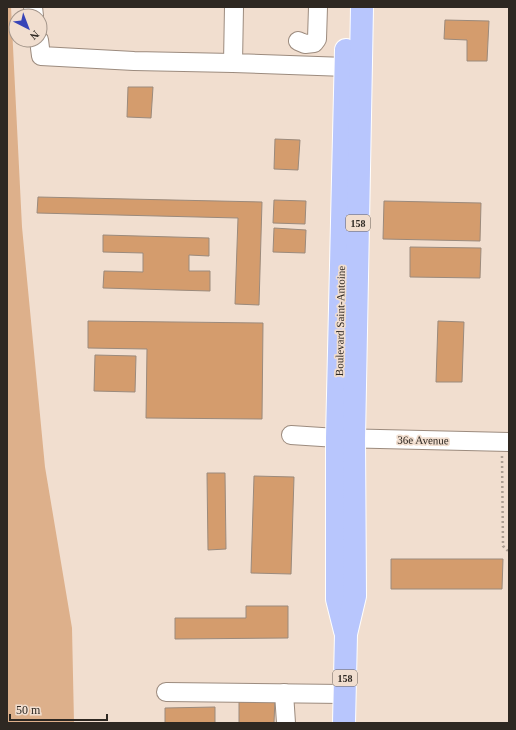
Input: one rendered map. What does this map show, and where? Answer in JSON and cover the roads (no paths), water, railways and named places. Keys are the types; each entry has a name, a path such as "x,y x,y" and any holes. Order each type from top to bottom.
{"main road":[{"name":"Boulevard Saint-Antoine","path":"345,438 347,7"},
{"name":"Boulevard Saint-Antoine","path":"344,723 346,634 336,599 345,438 362,7"}],"street":[{"path":"233,63 234,7"},
{"path":"298,41 305,44 314,43 317,39 318,7"},
{"path":"40,48 41,56 134,61 346,67"},
{"name":"36e Avenue","path":"291,435 345,438 505,442"},
{"path":"166,692 344,694"},
{"path":"284,693 286,723"}]}
